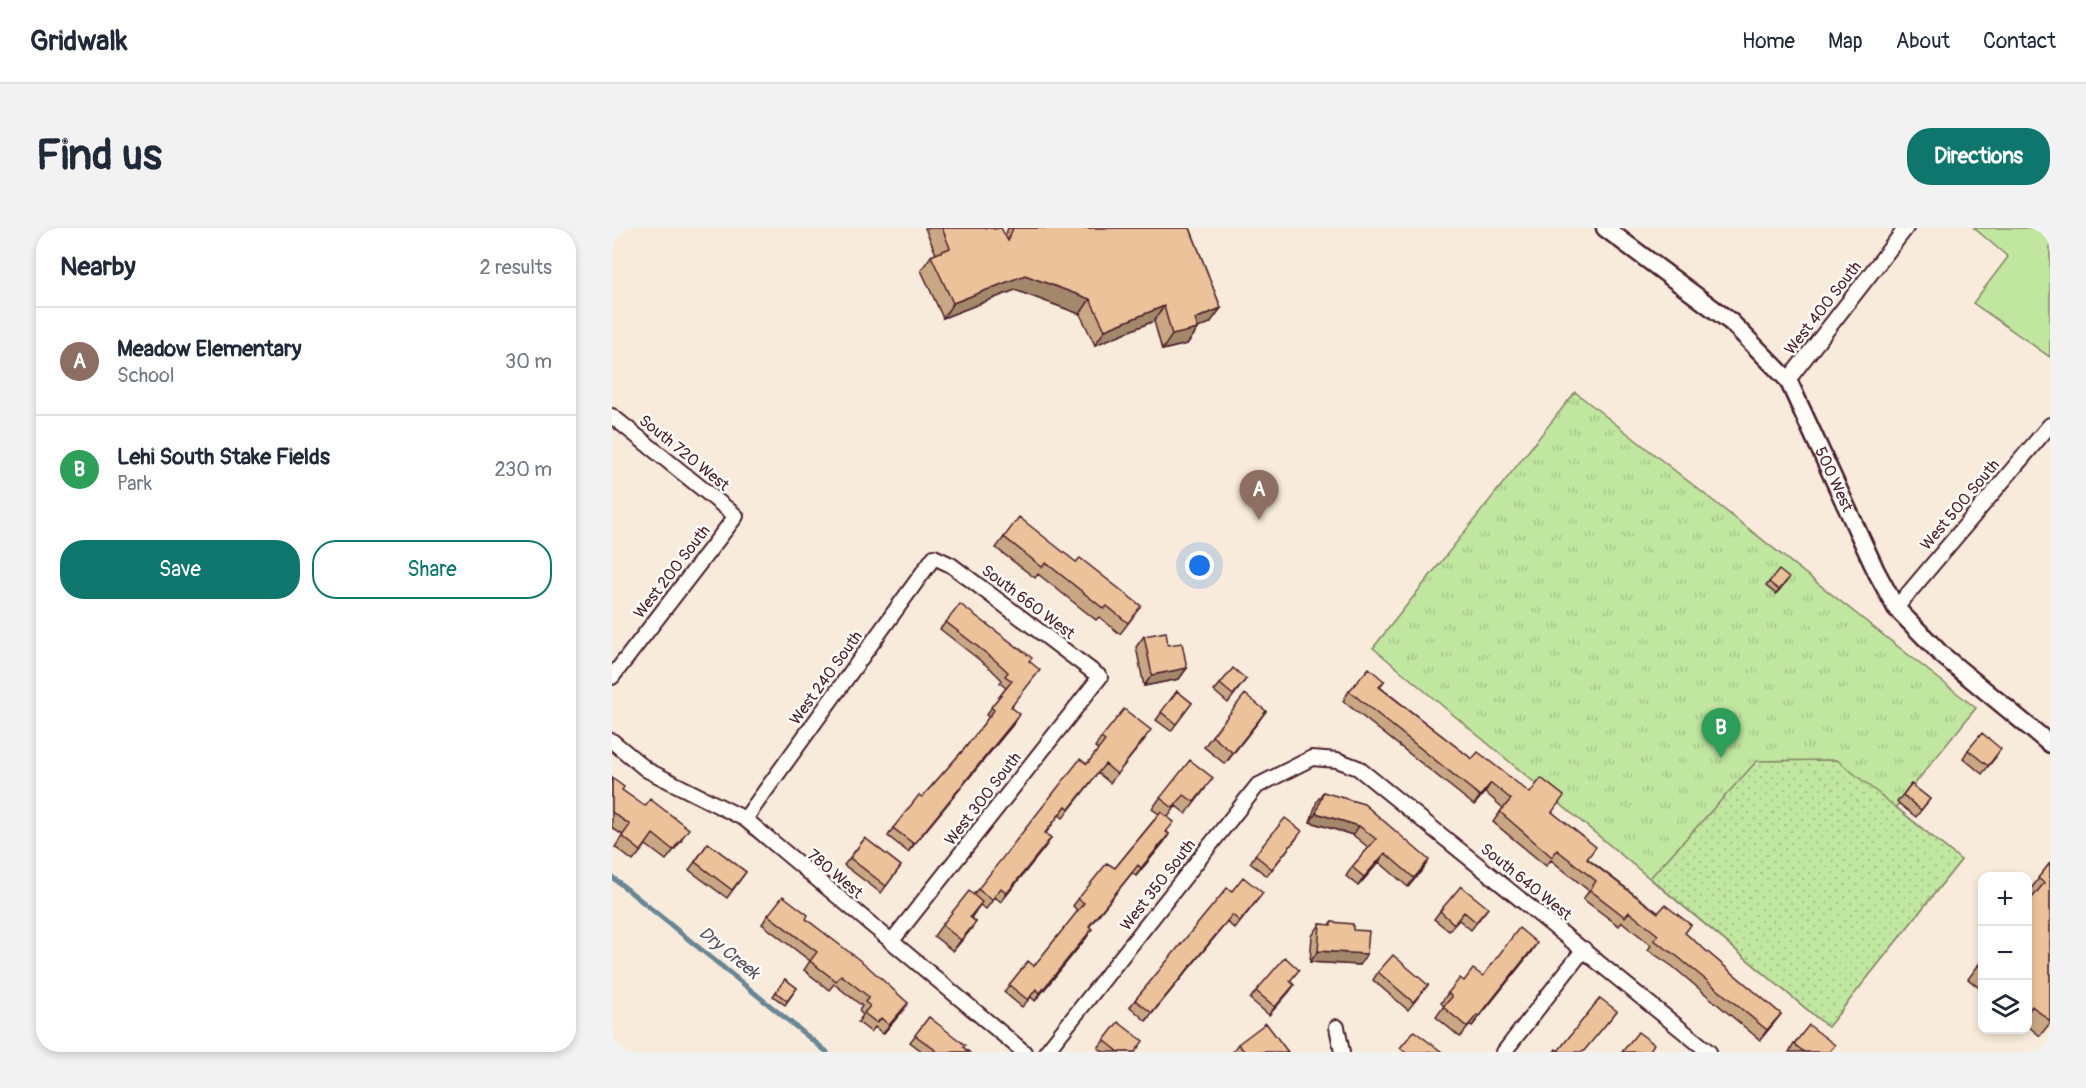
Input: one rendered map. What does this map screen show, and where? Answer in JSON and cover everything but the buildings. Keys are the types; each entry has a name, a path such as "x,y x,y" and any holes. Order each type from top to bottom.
{"street":[{"name":"500 West","path":"1605,228 1731,322 1788,380 1876,572 1896,608 1942,654 2050,744"},
{"name":"West 400 South","path":"1788,380 1905,228"},
{"name":"South 720 West","path":"612,416 736,516"},
{"name":"West 500 South","path":"1896,608 2050,425"},
{"name":"West 200 South","path":"612,677 736,516"},
{"name":"South 660 West","path":"934,557 951,565 1100,677"},
{"name":"West 240 South","path":"745,819 934,557"},
{"name":"West 300 South","path":"891,942 1100,677"},
{"name":"780 West","path":"612,741 647,770 745,819 1024,1052"},
{"name":"South 640 West","path":"1312,758 1337,760 1358,768 1709,1052"},
{"name":"West 350 South","path":"1046,1052 1257,786 1312,758"},
{"path":"1504,1052 1584,949"},
{"path":"1336,1027 1342,1052"}],"green space":[{"path":"1974,228 2050,228 2050,357 1973,303 2008,257"},
{"path":"1575,392 1976,708 1896,807 1961,860 1828,1027 1373,648"},
{"path":"1837,760 1961,860 1828,1027 1650,878 1757,761"}],"waterway":[{"name":"Dry Creek","path":"612,877 827,1052"}],"place":[{"name":"Meadow Elementary","path":"1259,520"},
{"name":"Lehi South Stake Fields","path":"1721,758"}]}
